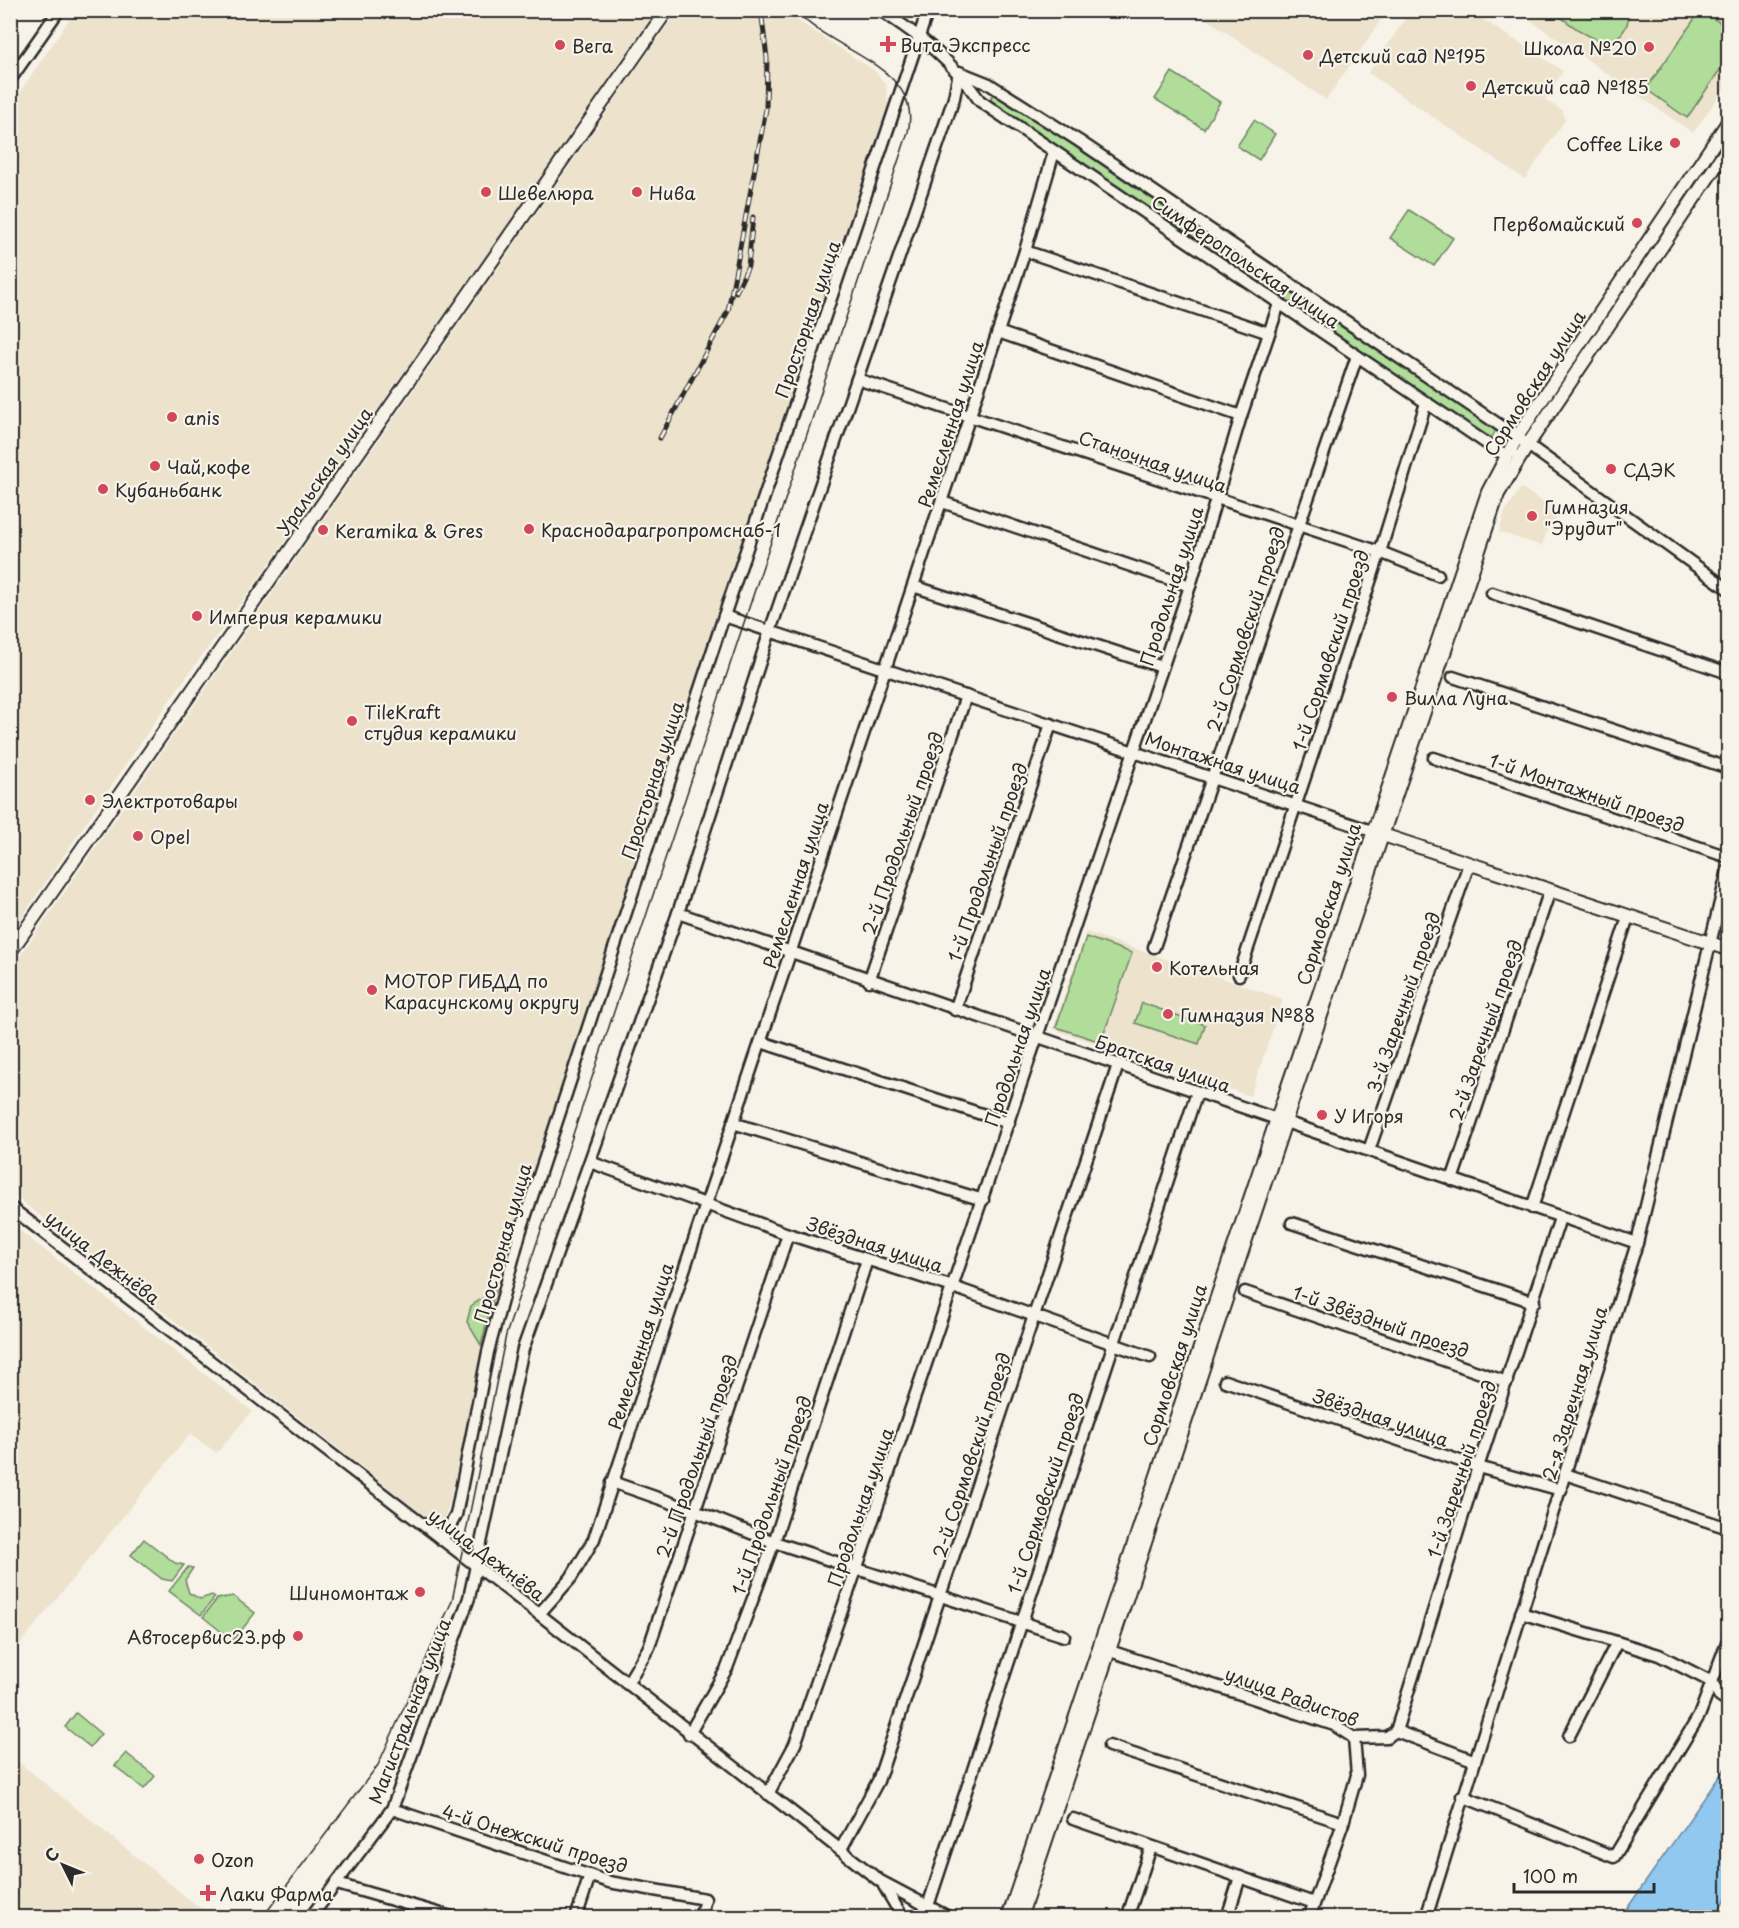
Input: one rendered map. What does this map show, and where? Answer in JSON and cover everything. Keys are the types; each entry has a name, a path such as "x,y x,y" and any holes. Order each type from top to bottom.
{"main road":[{"name":"Уральская улица","path":"10,952 664,10"},
{"name":"Сормовская улица","path":"1008,1917 1103,1649 1377,833 1488,492 1517,437 1728,122"},
{"name":"Сормовская улица","path":"1377,833 1498,494 1527,446 1728,148"},
{"name":"Уральская улица","path":"10,947 208,666"},
{"name":"Монтажная улица","path":"1377,833 1710,945 1728,949"},
{"name":"Сормовская улица","path":"1020,1917 1103,1649"}],"street":[{"path":"10,80 59,10"},
{"name":"Симферопольская улица","path":"880,10 921,37 959,72 980,101 1506,455"},
{"name":"Просторная улица","path":"442,1540 456,1515 488,1352 520,1233 724,616 921,37 928,10"},
{"path":"475,1565 523,1349 678,914 770,631 954,98 959,72"},
{"name":"Симферопольская улица","path":"959,72 989,84 1517,437 1648,529 1728,589"},
{"name":"Ремесленная улица","path":"539,1614 583,1561 594,1539 704,1204 761,1042 884,669 942,502 1025,251 1054,152"},
{"path":"1025,251 1269,333"},
{"path":"1246,281 1258,263"},
{"name":"Продольная улица","path":"768,1794 795,1744 856,1570 1190,586 1241,416 1279,304"},
{"path":"998,332 1241,416"},
{"name":"2-й Сормовский проезд","path":"1154,947 1214,778 1297,525 1358,356"},
{"name":"Станочная улица","path":"857,379 1217,500 1380,552 1438,575"},
{"name":"1-й Сормовский проезд","path":"1239,975 1380,552 1426,403"},
{"path":"1506,455 1527,446"},
{"path":"942,502 1190,586"},
{"path":"913,586 1162,667"},
{"path":"1492,593 1728,673"},
{"name":"Монтажная улица","path":"724,616 1377,833"},
{"path":"1453,677 1728,768"},
{"name":"2-й Продольный проезд","path":"869,981 966,696"},
{"name":"1-й Продольный проезд","path":"955,1010 1051,724"},
{"name":"1-й Монтажный проезд","path":"1434,758 1728,857"},
{"name":"3-й Заречный проезд","path":"1369,1150 1469,864"},
{"name":"2-я Заречная улица","path":"1426,1917 1637,1243 1728,870"},
{"name":"2-й Заречный проезд","path":"1452,1180 1550,890"},
{"name":"Братская улица","path":"678,914 1637,1243"},
{"path":"1532,1208 1628,917"},
{"path":"761,1042 1009,1123"},
{"name":"2-й Сормовский проезд","path":"841,1849 878,1781 1118,1065"},
{"name":"1-й Сормовский проезд","path":"928,1906 1020,1621 1197,1092"},
{"path":"733,1123 982,1200"},
{"name":"Звёздная улица","path":"590,1162 788,1234 953,1287 1150,1357"},
{"name":"улица Дежнёва","path":"10,1207 539,1614 689,1734 880,1881 950,1917"},
{"name":"1-й Заречный проезд","path":"1396,1731 1478,1467 1560,1218"},
{"path":"1292,1223 1534,1302"},
{"name":"2-й Продольный проезд","path":"627,1684 649,1647 788,1234"},
{"name":"1-й Продольный проезд","path":"689,1734 727,1668 774,1542 867,1260"},
{"name":"1-й Звёздный проезд","path":"1245,1292 1507,1382"},
{"name":"Звёздная улица","path":"1225,1381 1478,1467 1561,1490"},
{"path":"1565,1474 1728,1528"},
{"path":"612,1482 695,1510 774,1542 856,1570 1064,1636"},
{"name":"Магистральная улица","path":"310,1917 392,1809 457,1636 475,1565"},
{"path":"1521,1613 1659,1655 1712,1682 1720,1698 1728,1702"},
{"path":"1462,1796 1614,1857 1699,1716 1728,1640"},
{"path":"1569,1736 1617,1642"},
{"name":"улица Радистов","path":"1103,1649 1334,1725 1354,1738 1387,1737 1396,1731"},
{"path":"1396,1731 1473,1761"},
{"path":"1309,1917 1343,1823 1357,1775 1354,1738"},
{"path":"1109,1746 1343,1823"},
{"name":"4-й Онежский проезд","path":"392,1809 609,1882 705,1899 700,1917"},
{"path":"1073,1819 1314,1903"},
{"path":"1128,1917 1151,1847"},
{"path":"576,1917 590,1875"},
{"path":"1227,1917 1240,1877"},
{"path":"880,1881 903,1917"},
{"path":"337,1884 437,1915 455,1917"}],"shaded area":[{"path":"75,11 658,11 257,581 176,691 11,933 11,105"},
{"path":"677,11 783,11 875,71 886,85 888,105 509,1242 448,1508 439,1527 11,1193 11,969"},
{"name":"Детский сад №195","path":"1195,11 1387,11 1326,100"},
{"name":"Детский сад №185","path":"1411,11 1470,11 1563,71 1545,100 1563,111 1565,120 1525,179 1368,73"},
{"name":"Школа №20","path":"1517,11 1728,11 1728,83 1693,133"},
{"name":"Гимназия \"Эрудит\"","path":"1521,488 1561,513 1547,531 1542,546 1499,532 1505,512"},
{"name":"Гимназия №88","path":"1086,932 1283,999 1250,1096 1053,1029"},
{"path":"11,1224 252,1411 217,1453 190,1434 11,1655"},
{"path":"11,1756 211,1917 11,1917"}],"green space":[{"path":"1552,11 1629,11 1629,14 1627,25 1622,33 1614,39 1605,40 1596,39 1576,29"},
{"path":"1700,11 1728,27 1728,58 1687,118 1646,89"},
{"path":"1172,72 1220,102 1204,129 1155,99"},
{"path":"996,93 1236,256 1239,260 1236,265 991,102 991,96"},
{"path":"1254,120 1275,134 1259,160 1237,146"},
{"path":"1409,210 1453,238 1434,266 1390,238"},
{"path":"1265,276 1496,430 1491,439 1261,283 1260,279"},
{"path":"1086,937 1132,953 1101,1042 1056,1027"},
{"path":"1142,1003 1205,1025 1199,1044 1135,1023"},
{"path":"495,1290 481,1345 467,1322 471,1306"},
{"path":"144,1539 175,1563 184,1565 172,1581 162,1579 131,1555"},
{"path":"188,1567 193,1568 185,1580 189,1593 200,1599 212,1595 215,1597 201,1615 169,1591"},
{"path":"233,1596 255,1613 233,1641 203,1617 217,1599"},
{"path":"76,1713 101,1734 90,1747 65,1727"},
{"path":"126,1753 155,1776 144,1789 115,1766"}],"water":[{"path":"1728,1764 1728,1893 1716,1917 1621,1917"}],"tram line":[{"path":"262,1918 378,1765 452,1601 506,1335 908,132 909,109 902,90 870,61 810,24 796,10"}],"railway":[{"path":"660,438 728,311 766,109 767,58 761,10"},
{"path":"736,292 748,266 753,217"}],"place":[{"name":"Вита Экспресс","path":"888,44"},
{"name":"Вега","path":"560,45"},
{"name":"Школа №20","path":"1649,47"},
{"name":"Детский сад №195","path":"1308,55"},
{"name":"Детский сад №185","path":"1471,86"},
{"name":"Coffee Like","path":"1675,143"},
{"name":"Шевелюра","path":"486,192"},
{"name":"Нива","path":"637,192"},
{"name":"Первомайский","path":"1637,223"},
{"name":"anis","path":"172,417"},
{"name":"Чай,кофе","path":"155,466"},
{"name":"СДЭК","path":"1611,469"},
{"name":"Кубаньбанк","path":"103,489"},
{"name":"Гимназия \"Эрудит\"","path":"1532,516"},
{"name":"Краснодарагропромснаб-1","path":"529,529"},
{"name":"Keramika & Gres","path":"323,530"},
{"name":"Империя керамики","path":"197,616"},
{"name":"Вилла Луна","path":"1392,697"},
{"name":"TileKraft студия керамики","path":"352,721"},
{"name":"Электротовары","path":"90,800"},
{"name":"Opel","path":"138,836"},
{"name":"Котельная","path":"1157,967"},
{"name":"МОТОР ГИБДД по Карасунскому округу","path":"372,990"},
{"name":"Гимназия №88","path":"1168,1014"},
{"name":"У Игоря","path":"1322,1115"},
{"name":"Шиномонтаж","path":"420,1592"},
{"name":"Автосервис23.рф","path":"298,1636"},
{"name":"Ozon","path":"199,1859"},
{"name":"Лаки Фарма","path":"208,1893"}]}
